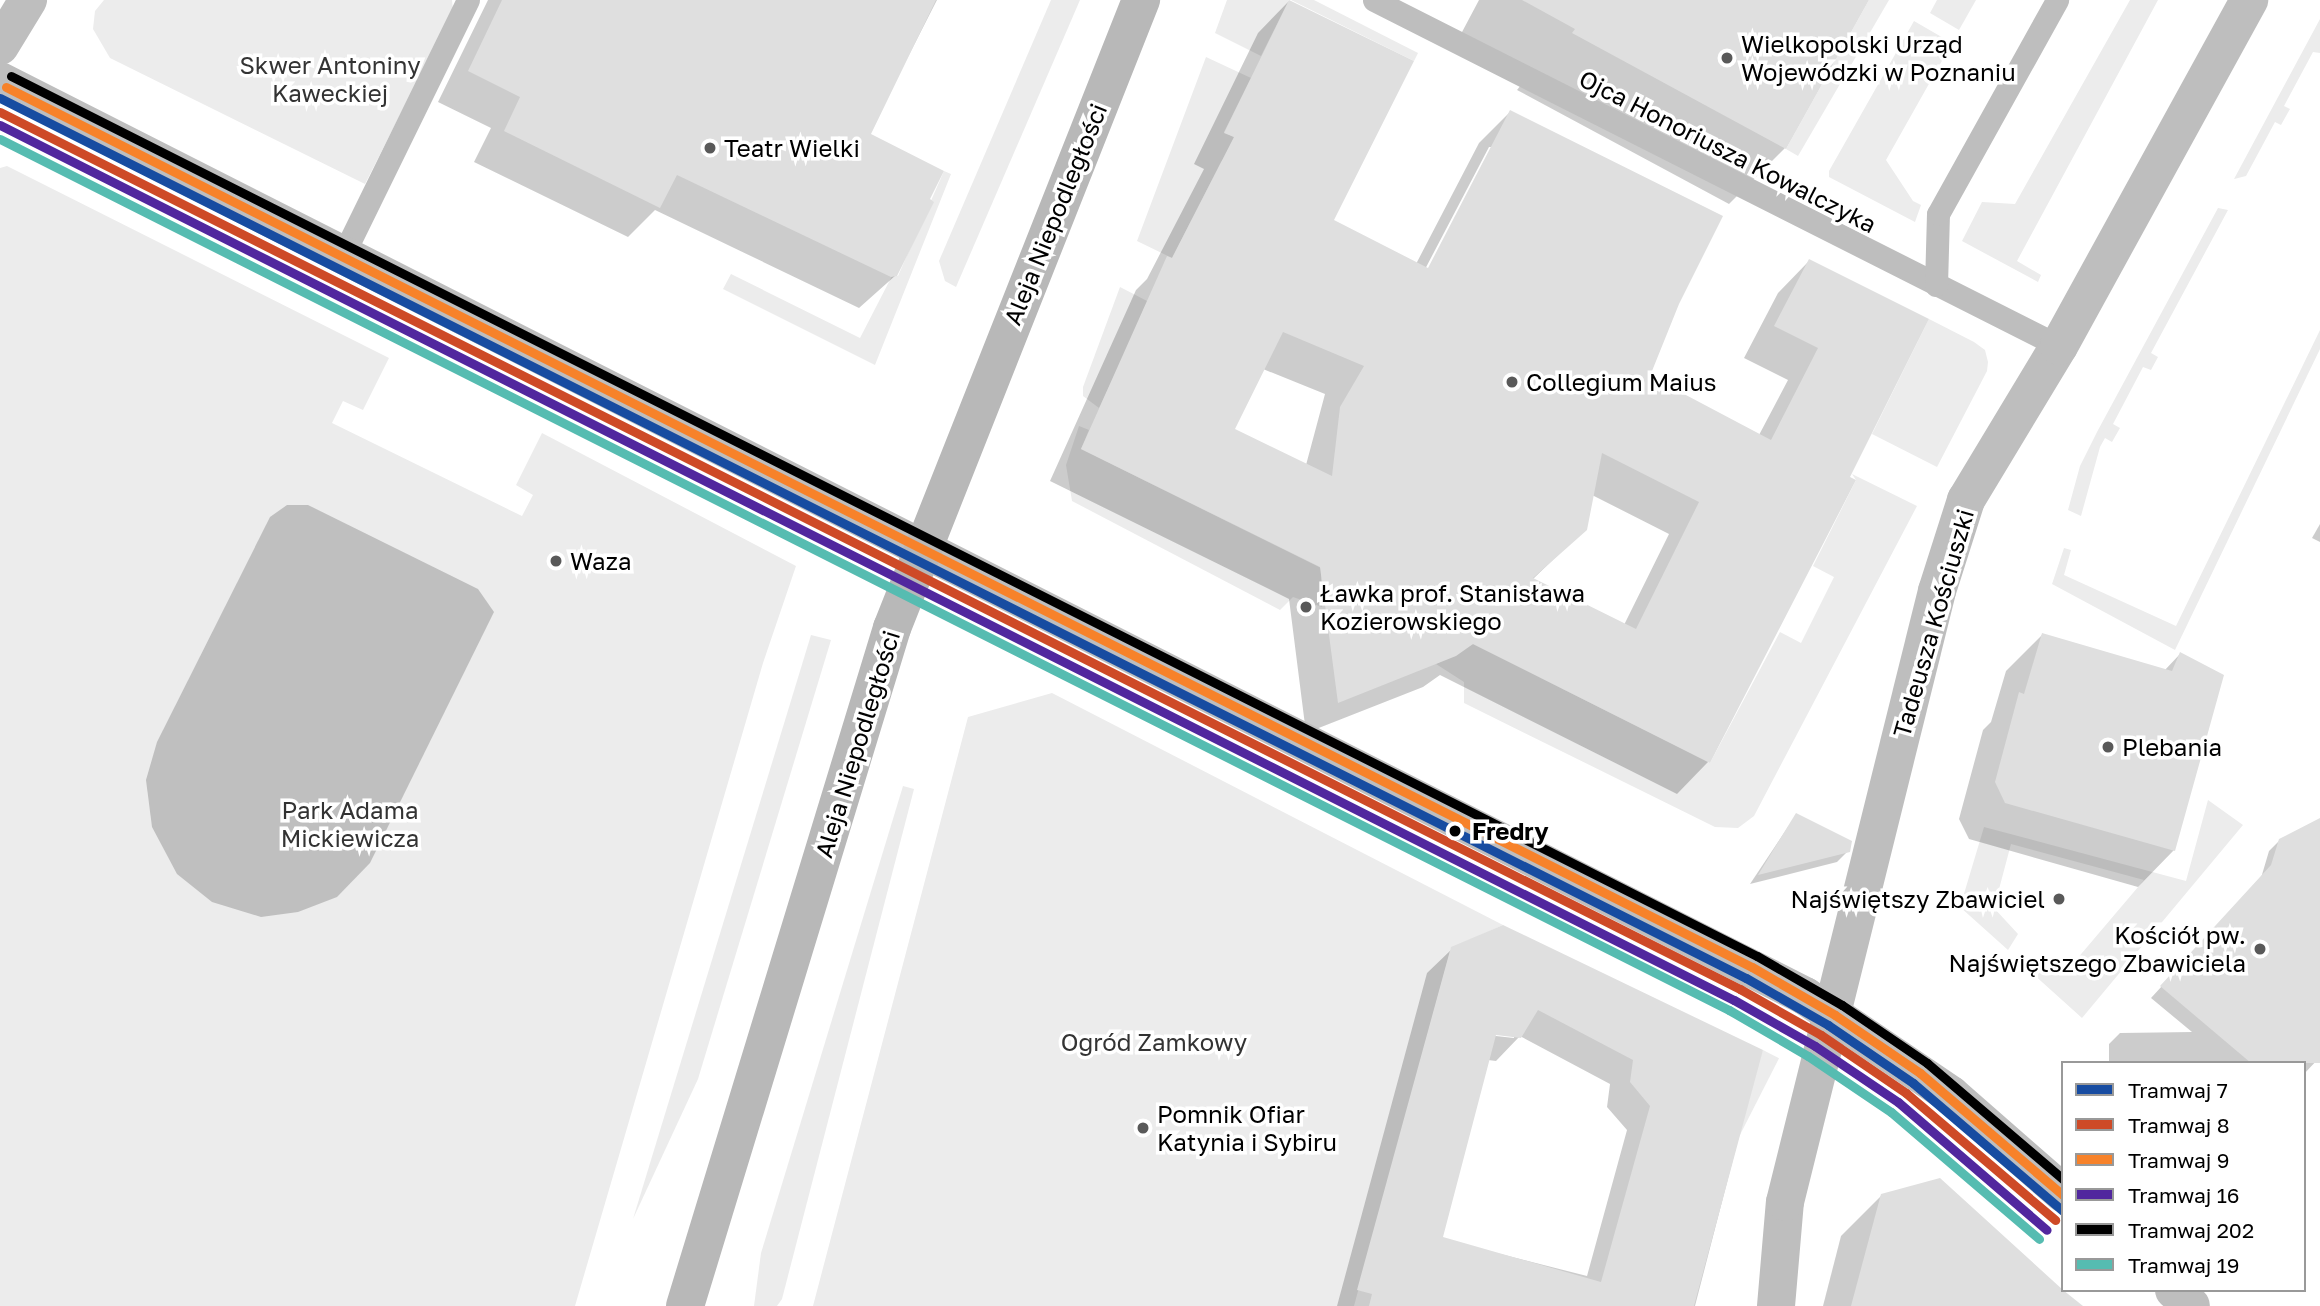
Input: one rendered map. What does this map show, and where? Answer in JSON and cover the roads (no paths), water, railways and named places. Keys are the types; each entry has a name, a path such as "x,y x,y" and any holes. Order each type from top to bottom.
{"street":[{"path":"0,46 28,0"},
{"name":"Aleja Niepodległości","path":"685,1306 891,628 1141,0"},
{"name":"Tadeusza Kościuszki","path":"1776,1306 1785,1202 1937,591 1966,500 2059,346 2249,0"},
{"path":"0,81 1832,1011 1951,1095 2061,1191"},
{"path":"2176,1292 2191,1306"}],"lane":[{"path":"343,255 468,0"},
{"name":"Ojca Honoriusza Kowalczyka","path":"1374,0 2059,346"},
{"path":"1936,285 1938,214 2057,0"}],"tram line":[{"name":"202","path":"11,76 1757,956 1842,1005 1927,1063 2061,1177"},
{"name":"9","path":"6,87 1752,967 1835,1015 1920,1073 2061,1193"},
{"name":"7","path":"0,98 1746,978 1828,1025 1913,1083 2061,1209"},
{"name":"8","path":"0,112 1740,989 1821,1035 1906,1093 2055,1220"},
{"name":"16","path":"0,125 1734,1000 1815,1046 1898,1102 2047,1230"},
{"name":"19","path":"0,139 1729,1010 1808,1056 1891,1112 2039,1239"}],"place":[{"name":"Wielkopolski Urząd Wojewódzki w Poznaniu","path":"1727,58"},
{"name":"Teatr Wielki","path":"710,148"},
{"name":"Collegium Maius","path":"1512,382"},
{"name":"Waza","path":"556,561"},
{"name":"Ławka prof. Stanisława Kozierowskiego","path":"1306,607"},
{"name":"Plebania","path":"2108,747"},
{"name":"Fredry","path":"1455,831"},
{"name":"Najświętszy Zbawiciel","path":"2059,899"},
{"name":"Kościół pw. Najświętszego Zbawiciela","path":"2260,949"},
{"name":"Pomnik Ofiar Katynia i Sybiru","path":"1143,1128"}],"park label":[{"name":"Skwer Antoniny Kaweckiej","path":"330,79"},
{"name":"Park Adama Mickiewicza","path":"350,824"},
{"name":"Ogród Zamkowy","path":"1154,1042"}]}
